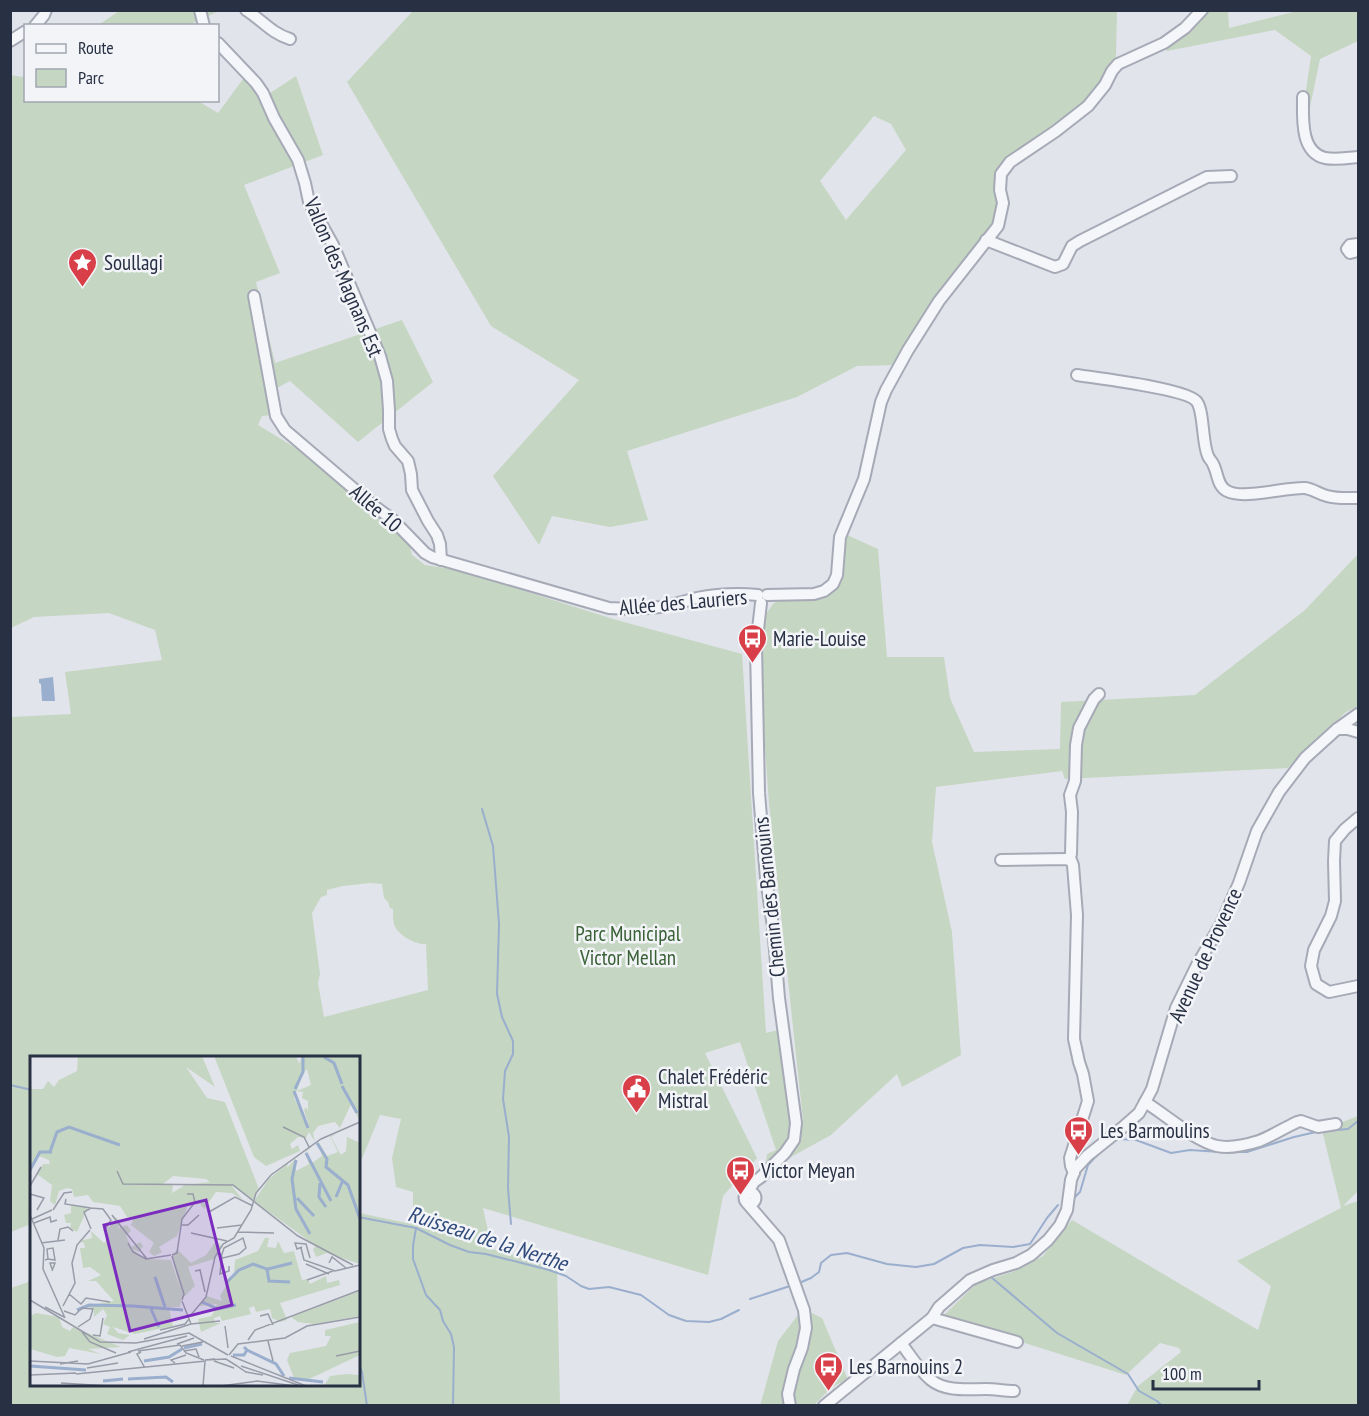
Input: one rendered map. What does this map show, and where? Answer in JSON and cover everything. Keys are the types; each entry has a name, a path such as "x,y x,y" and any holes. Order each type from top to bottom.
{"street":[{"path":"37,24 44,15 44,10"},
{"path":"246,10 279,36 290,39"},
{"path":"762,598 814,594 824,591 833,584 837,575 840,537 864,479 886,390 939,301 998,226 1003,203 1000,190 1001,174 1010,162 1088,106 1118,64 1164,43 1185,28 1202,10"},
{"path":"10,41 24,32"},
{"name":"Vallon des Magnans Est","path":"219,44 263,93 274,118 298,160 309,202 333,245 380,356 387,381 389,429 395,446 408,461 412,490 437,535 441,560"},
{"path":"1303,97 1303,120 1306,142 1309,147 1324,158 1359,157"},
{"path":"986,240 1055,267 1063,264 1072,246 1108,226 1207,177 1231,176"},
{"path":"1359,244 1350,245 1347,249 1350,253 1359,251"},
{"name":"Allée 10","path":"254,296 276,416 285,430 310,452 392,519 425,553 441,560 609,608"},
{"path":"1077,375 1170,391 1197,401 1207,454 1213,463 1220,484 1230,493 1248,494 1306,488 1342,499 1359,498"},
{"name":"Allée des Lauriers","path":"609,608 662,606 723,595 742,594 762,598"},
{"name":"Chemin des Barnouins","path":"762,598 756,647 759,793 779,998 796,1123 794,1140 761,1178 751,1199 758,1215 779,1240 804,1310 806,1328 788,1394 789,1405"},
{"path":"1069,860 1072,812 1070,795 1075,781 1079,728 1099,694"},
{"name":"Avenue de Provence","path":"1074,1173 1082,1161 1139,1113 1152,1089 1176,1008 1221,924 1239,883 1257,831 1279,792 1305,758 1336,729 1357,718"},
{"path":"1336,729 1359,732"},
{"path":"1359,818 1335,841 1335,901 1331,916 1314,950 1311,966 1316,984 1329,992 1359,986"},
{"path":"1001,860 1069,860"},
{"path":"824,1406 932,1318 939,1307 970,1280 1031,1255 1060,1225 1067,1210 1074,1173 1070,1158 1088,1101 1074,1039 1077,915 1073,865 1069,860"},
{"path":"1145,1102 1196,1137 1216,1146 1228,1148 1257,1142 1297,1122 1318,1127 1336,1124"},
{"path":"932,1318 1017,1342"},
{"path":"901,1343 932,1381 943,1387 1014,1391"}],"green space":[{"path":"119,11 219,11 191,24 100,24"},
{"path":"1117,11 1116,57 1088,102 1005,161 994,219 895,365 857,366 797,397 627,451 648,520 610,527 552,516 539,545 493,476 579,380 491,326 347,82 412,12","holes":["874,116 891,124 906,150 846,220 820,181"]},
{"path":"1197,11 1228,11 1229,28 1297,11 1358,11 1358,41 1320,59 1310,107 1304,104 1311,56 1275,30 1167,51 1164,38"},
{"name":"Parc Municipal Victor Mellan","path":"249,71 267,95 296,76 323,155 244,185 280,273 256,282 275,363 402,320 433,382 358,442 290,381 277,388 280,414 262,416 258,425 299,450 409,542 412,555 425,565 458,570 613,619 742,654 766,1033 778,1030 792,1117 790,1134 782,1150 768,1165 767,1154 776,1150 740,1042 705,1053 757,1158 723,1196 708,1275 483,1208 492,1249 557,1266 560,1405 11,1405 11,1288 30,1281 30,1386 360,1386 360,1213 417,1225 420,1210 413,1207 413,1192 396,1187 392,1158 401,1119 380,1115 360,1164 360,1056 30,1056 30,1224 11,1232 11,717 71,714 65,672 162,660 155,630 109,613 34,617 11,628 10,75 24,76 24,102 200,102 218,113","holes":["382,884 384,898 393,909 394,922 399,932 417,943 426,944 428,990 324,1017 318,983 320,974 312,913 321,897 327,895 327,890 343,886"]},
{"path":"845,534 878,549 887,657 944,657 950,698 974,752 1060,749 1061,702 1195,695 1305,610 1358,554 1358,706 1346,712 1288,768 1065,779 1062,771 936,787 932,842 952,932 961,1055 902,1087 897,1074 831,1135 780,1163 796,1144 803,1120 769,803 760,681 763,618 774,603 784,599 820,598 835,588"},
{"path":"1358,1116 1358,1191 1343,1206 1358,1201 1358,1405 1127,1405 1138,1386 1181,1352 1179,1348 1160,1343 1126,1375 942,1317 976,1284 1012,1272 1043,1256 1072,1220 1258,1330 1271,1286 1237,1261 1341,1208 1322,1130"},
{"path":"808,1311 822,1318 848,1380 831,1388 814,1405 798,1405 792,1397"},
{"path":"798,1315 801,1316 802,1334 783,1405 760,1406 778,1341"}],"water":[{"path":"53,677 55,701 42,701 39,679"}],"waterway":[{"path":"482,809 493,846 499,924 497,994 502,1017 513,1041 513,1054 505,1071 503,1099 509,1137 508,1188 511,1224"},
{"name":"Ruisseau de la Nerthe","path":"10,1085 30,1090"},
{"name":"Ruisseau de la Nerthe","path":"1110,1144 1118,1139 1136,1140 1171,1153 1190,1150 1247,1152 1294,1137 1348,1129 1358,1121"},
{"name":"Ruisseau de la Nerthe","path":"1073,1199 1080,1192 1088,1165 1099,1153"},
{"name":"Ruisseau de la Nerthe","path":"799,1283 819,1272 821,1263 831,1255 847,1253 887,1264 916,1267 934,1264 963,1248 980,1245 1013,1247 1030,1244 1058,1205"},
{"name":"Ruisseau de la Nerthe","path":"360,1217 416,1228 469,1252 549,1270 566,1276 589,1289 609,1287 641,1295 669,1315 686,1321 709,1322 739,1310"},
{"path":"416,1228 413,1259 426,1295 440,1310 454,1347 453,1406"},
{"path":"991,1277 1057,1333 1128,1374 1139,1391 1162,1406"},
{"name":"Ruisseau de la Nerthe","path":"750,1299 790,1286"},
{"path":"360,1366 367,1406"}],"place":[{"name":"Soullagi","path":"83,288"},
{"name":"Marie-Louise","path":"752,664"},
{"name":"Chalet Frédéric Mistral","path":"637,1114"},
{"name":"Les Barmoulins","path":"1079,1156"},
{"name":"Victor Meyan","path":"740,1196"},
{"name":"Les Barnouins 2","path":"828,1392"}]}
